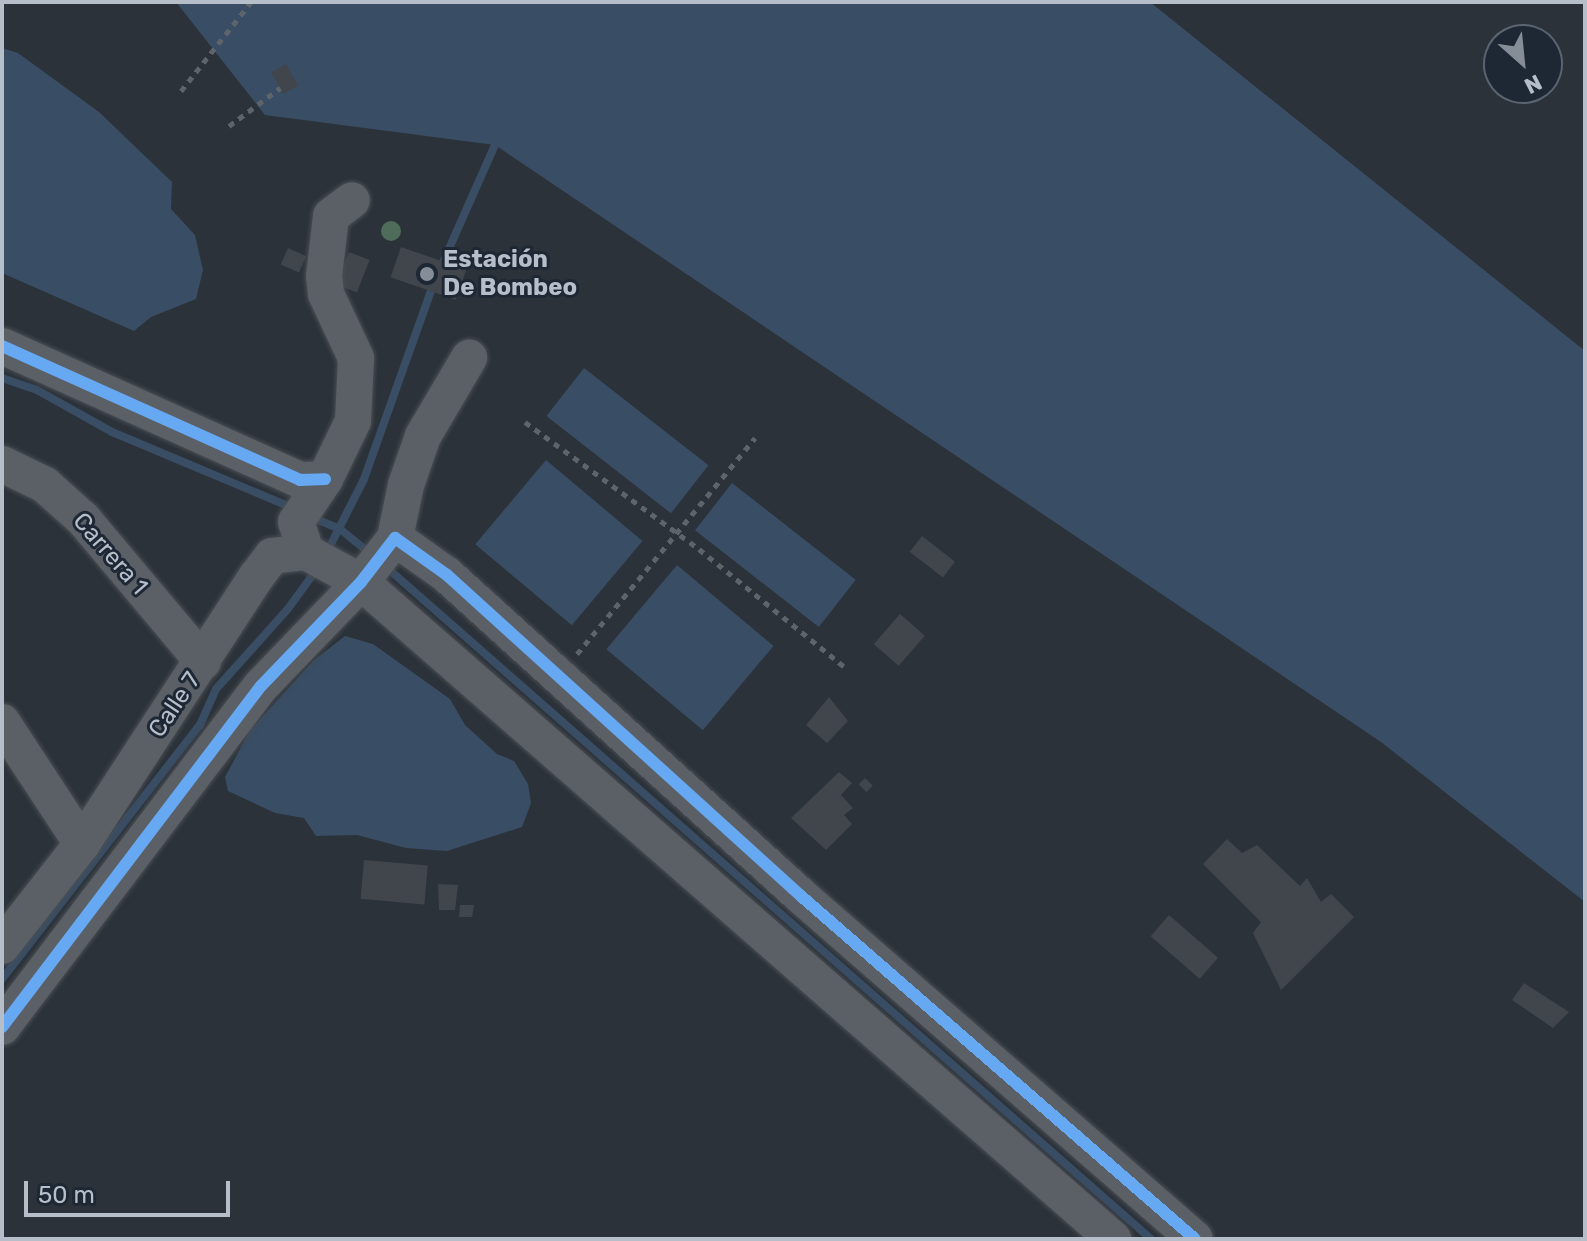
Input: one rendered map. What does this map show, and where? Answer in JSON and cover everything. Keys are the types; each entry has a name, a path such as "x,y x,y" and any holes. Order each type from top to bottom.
{"street":[{"path":"313,524 353,421 356,358 326,294 324,276 331,250 326,231 331,216 352,200"},
{"path":"2,346 300,480 313,524 361,582 1113,1239"},
{"path":"2,1027 261,686 361,582 395,538 406,485 423,436 469,358"},
{"name":"Carrera 1","path":"2,464 45,485 84,520 203,662"},
{"name":"Calle 7","path":"2,946 82,844 272,556 313,524"},
{"path":"395,538 447,575 801,896 1195,1239"},
{"path":"2,722 82,844"}],"path":[{"path":"181,91 251,2"},
{"path":"229,126 280,88"},
{"path":"525,422 846,668"},
{"path":"574,657 755,438"}],"water":[{"path":"176,2 1150,2 1585,351 1585,902 1381,742 495,145 265,115"},
{"path":"2,48 18,53 99,112 172,182 171,209 195,235 203,270 196,299 151,317 134,331 2,273"},
{"path":"584,368 709,465 671,513 546,416"},
{"path":"546,460 643,541 572,625 475,544"},
{"path":"732,483 856,580 819,627 695,530"},
{"path":"677,565 774,646 703,730 606,649"},
{"path":"345,636 373,644 450,699 465,725 497,754 514,761 528,784 531,803 522,827 447,851 406,848 357,835 316,836 304,818 275,813 228,791 225,777 250,730 314,660"}],"building":[{"path":"286,64 298,86 283,94 271,72"},
{"name":"Estación De Bombeo","path":"401,247 466,269 456,300 391,277"},
{"path":"288,248 306,256 299,273 281,264"},
{"path":"349,252 370,260 357,293 336,285"},
{"path":"922,536 955,562 943,578 910,552"},
{"path":"900,614 925,636 899,666 874,644"},
{"path":"829,697 848,721 827,743 806,725"},
{"path":"839,772 852,783 841,795 853,808 844,815 852,824 826,850 791,818"},
{"path":"865,778 873,786 866,792 859,784"},
{"path":"1227,839 1242,853 1257,845 1300,886 1307,878 1321,902 1331,894 1354,917 1281,990 1253,933 1261,922 1203,864"},
{"path":"364,860 428,866 424,904 361,899"},
{"path":"438,884 458,885 455,910 439,910"},
{"path":"460,905 474,905 472,917 459,917"},
{"path":"1169,915 1218,958 1200,979 1151,936"},
{"path":"1524,983 1569,1012 1553,1028 1512,1000"}],"waterway":[{"path":"440,269 495,145"},
{"path":"326,554 364,479 433,285"},
{"path":"2,378 37,390 112,432 293,508"},
{"path":"309,516 340,529 372,555"},
{"path":"385,566 1151,1239"},
{"path":"2,979 200,725 216,689 287,610 317,569"}],"cycle path":[{"path":"2,346 300,480 325,479"},
{"path":"2,1027 261,686 361,582 395,538 447,575 801,896 1195,1239"}],"place":[{"name":"Estación De Bombeo","path":"427,274"}]}
